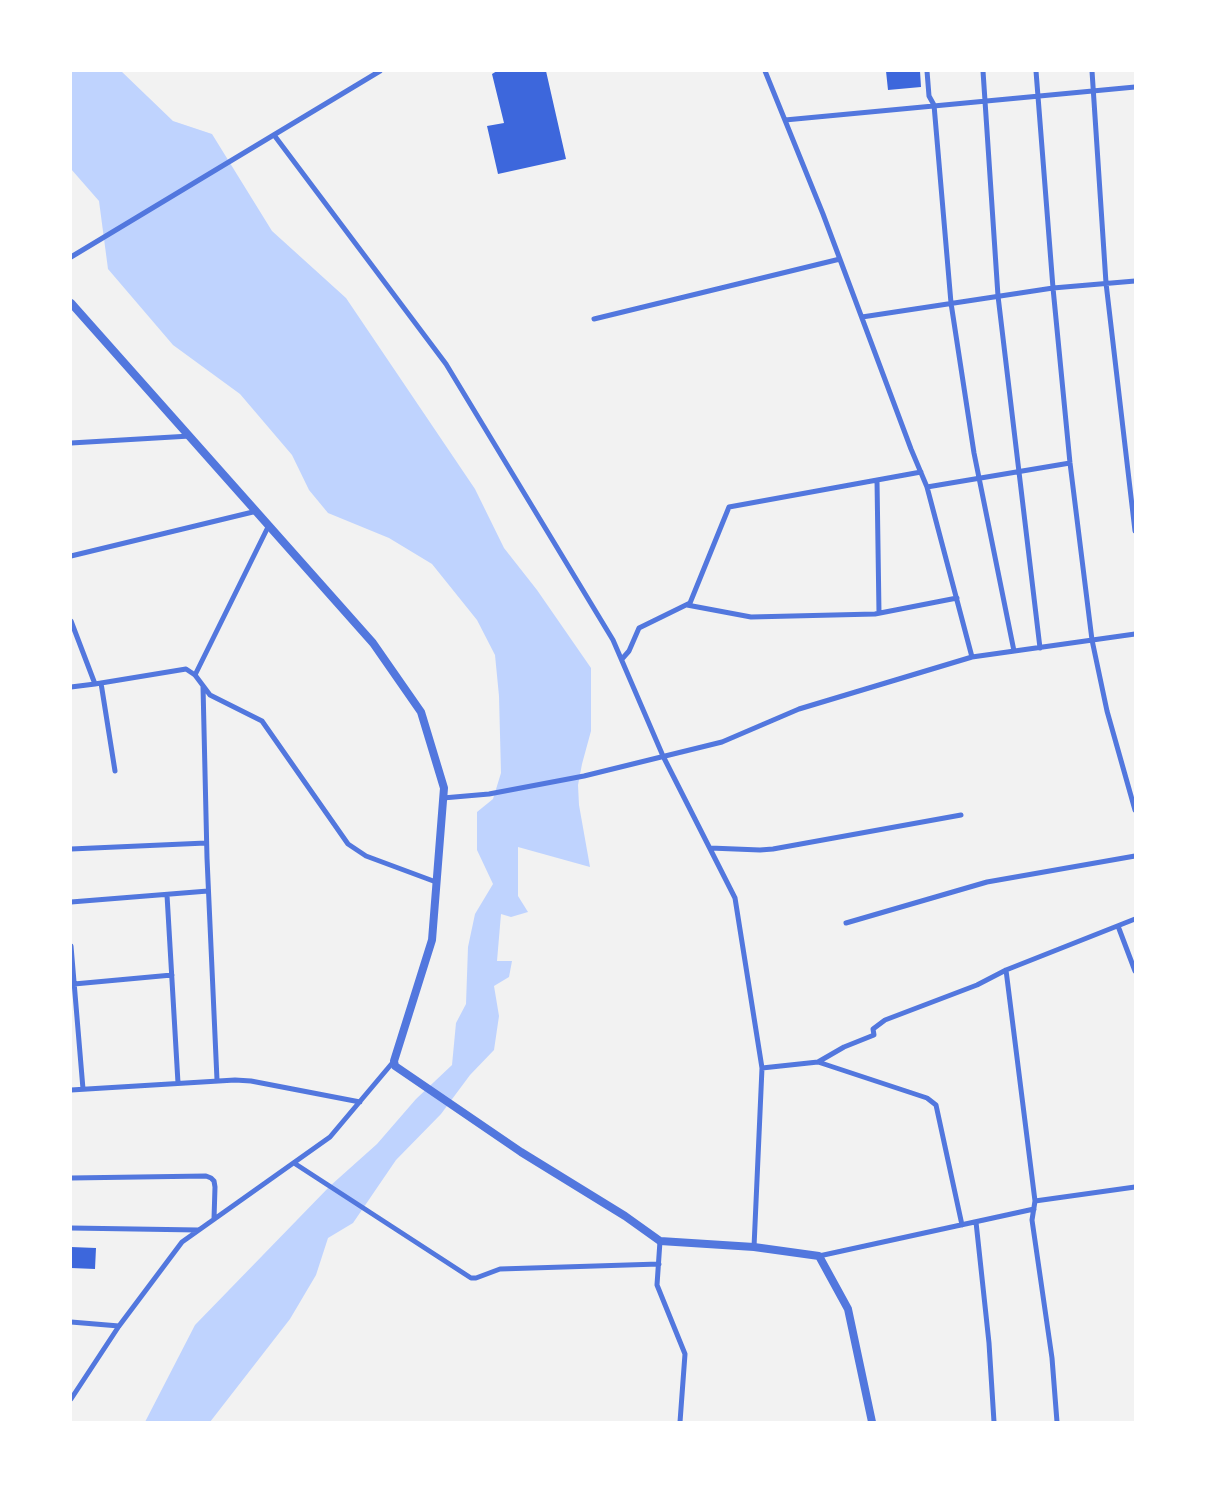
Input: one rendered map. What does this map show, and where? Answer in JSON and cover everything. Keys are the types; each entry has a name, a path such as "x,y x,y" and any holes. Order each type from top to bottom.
{"street":[{"path":"71,257 380,71"},
{"path":"765,71 840,259 927,487 972,657"},
{"path":"927,71 929,96 934,104 951,302 979,478 1014,651"},
{"path":"982,71 998,296 1040,648"},
{"path":"1036,71 1052,288 1070,463 1092,640 1107,711 1135,810"},
{"path":"1092,71 1106,284 1135,531"},
{"path":"785,120 934,104 1135,87"},
{"path":"274,135 446,364 613,640 663,756 735,898 762,1068 754,1247"},
{"path":"594,319 840,259"},
{"path":"862,317 1052,288 1135,281"},
{"path":"71,303 373,643 421,712 444,788 432,940 394,1064 330,1137 182,1242 118,1326 71,1399"},
{"path":"71,443 190,436"},
{"path":"927,487 1070,463"},
{"path":"622,659 629,651 639,628 690,603 729,507 921,472"},
{"path":"877,480 879,613"},
{"path":"71,556 257,511"},
{"path":"194,675 269,524"},
{"path":"686,605 752,617 879,613 957,598"},
{"path":"71,621 98,684 115,771"},
{"path":"444,798 490,794 584,776 722,742 799,709 972,657 1135,634"},
{"path":"71,687 186,669 194,675 210,695 262,721 348,844 366,856 436,882"},
{"path":"203,686 206,843 216,1080"},
{"path":"710,848 773,849 961,815"},
{"path":"71,849 206,843"},
{"path":"846,923 987,882 1135,856"},
{"path":"71,902 208,892"},
{"path":"167,895 178,1083"},
{"path":"762,1068 818,1062 844,1047 874,1035 873,1029 886,1020 977,985 1006,970 1135,919"},
{"path":"1118,926 1135,971"},
{"path":"71,946 84,1089"},
{"path":"1006,970 1035,1201 1032,1220 1052,1358 1057,1422"},
{"path":"74,984 172,975"},
{"path":"818,1062 927,1098 936,1106 962,1225"},
{"path":"394,1064 521,1152 625,1216 660,1241 754,1247 819,1256 1034,1209"},
{"path":"71,1090 216,1080 251,1081 360,1102"},
{"path":"294,1163 468,1276 476,1278 500,1269 659,1264"},
{"path":"71,1178 206,1176 214,1181 214,1219"},
{"path":"1035,1201 1135,1186"},
{"path":"976,1222 989,1343 994,1422"},
{"path":"71,1228 198,1230"},
{"path":"660,1241 657,1285 685,1354 680,1422"},
{"path":"819,1256 848,1309 872,1422"},
{"path":"71,1322 118,1326"}],"water":[{"path":"71,71 121,71 173,121 212,134 272,231 346,298 475,489 504,548 537,590 591,668 591,731 578,785 579,805 590,867 518,847 518,896 528,912 511,917 501,914 497,961 512,961 509,977 494,986 499,1016 494,1050 470,1075 441,1114 396,1160 353,1223 328,1238 316,1275 290,1319 210,1422 145,1422 195,1325 330,1186 377,1144 416,1099 452,1065 456,1023 466,1004 468,947 475,914 493,884 477,850 477,812 493,799 501,773 499,696 495,655 477,620 432,564 389,538 328,513 309,490 292,455 240,394 173,345 108,269 99,201 71,169"}],"building":[{"path":"497,71 546,71 566,159 498,174 487,126 504,123 492,74"},
{"path":"886,71 920,71 921,87 888,90"},
{"path":"71,1247 96,1248 95,1269 71,1268"}]}
